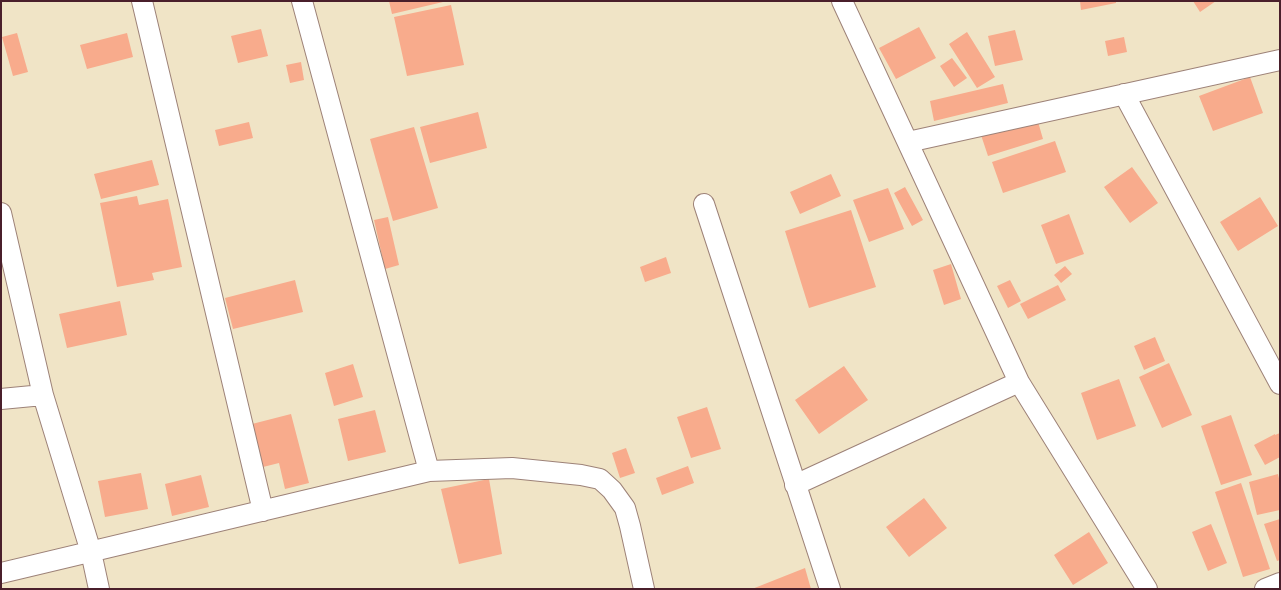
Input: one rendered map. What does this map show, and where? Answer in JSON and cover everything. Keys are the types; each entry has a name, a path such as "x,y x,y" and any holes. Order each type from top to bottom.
{"street":[{"path":"142,1 263,511"},
{"path":"302,1 430,471"},
{"path":"842,1 1019,382 1148,589"},
{"path":"908,142 1280,60"},
{"path":"1124,94 1280,384"},
{"path":"704,204 830,589"},
{"path":"1,213 43,395 91,552 98,589"},
{"path":"795,485 1019,382"},
{"path":"1,399 43,395"},
{"path":"1,573 430,471 512,468 581,475 600,480 612,490 625,508 644,589"},
{"path":"1266,589 1280,583"}],"building":[{"path":"389,1 443,1 443,2 392,14"},
{"path":"1080,1 1116,1 1116,3 1081,10"},
{"path":"1193,1 1216,1 1200,12"},
{"path":"451,5 464,65 407,76 394,17"},
{"path":"919,27 936,58 896,79 879,48"},
{"path":"261,29 268,56 238,63 231,36"},
{"path":"1015,30 1023,60 995,66 988,36"},
{"path":"967,32 995,77 977,88 949,44"},
{"path":"17,33 28,72 13,76 2,37"},
{"path":"127,33 133,57 87,69 80,45"},
{"path":"1124,37 1127,52 1108,56 1105,41"},
{"path":"952,58 967,78 954,87 940,66"},
{"path":"301,62 304,80 290,83 286,65"},
{"path":"1250,77 1263,113 1213,131 1199,96"},
{"path":"1003,84 1008,103 934,121 930,101"},
{"path":"478,112 487,148 430,163 420,127"},
{"path":"1036,115 1043,139 988,156 980,132"},
{"path":"249,122 253,138 219,146 215,130"},
{"path":"414,127 438,208 393,221 370,139"},
{"path":"1055,141 1066,172 1003,193 992,162"},
{"path":"152,160 159,185 101,199 94,174"},
{"path":"1132,167 1158,203 1130,223 1104,187"},
{"path":"831,174 841,196 800,214 790,192"},
{"path":"905,187 923,220 912,226 894,193"},
{"path":"888,188 904,229 869,242 853,200"},
{"path":"137,196 139,205 168,199 182,267 152,273 154,280 117,287 100,203"},
{"path":"1260,197 1278,226 1238,251 1220,222"},
{"path":"851,210 876,287 809,308 785,231"},
{"path":"1069,214 1084,254 1056,264 1041,225"},
{"path":"388,217 399,265 385,269 374,220"},
{"path":"666,257 671,273 645,282 640,267"},
{"path":"951,264 961,299 944,305 933,270"},
{"path":"1065,266 1072,274 1061,283 1054,275"},
{"path":"295,280 303,312 233,329 225,298"},
{"path":"1010,280 1021,301 1008,308 997,286"},
{"path":"1058,285 1066,300 1028,319 1020,304"},
{"path":"120,301 127,335 67,348 59,314"},
{"path":"1155,337 1165,361 1144,370 1134,346"},
{"path":"1169,363 1192,415 1162,428 1139,377"},
{"path":"353,364 363,397 334,406 325,373"},
{"path":"844,366 868,400 819,434 795,400"},
{"path":"1119,379 1136,426 1097,440 1081,393"},
{"path":"707,407 721,449 691,458 677,417"},
{"path":"375,410 386,452 348,461 338,419"},
{"path":"291,414 309,483 285,489 279,463 263,467 252,424"},
{"path":"1231,415 1252,475 1221,485 1201,426"},
{"path":"1280,433 1280,457 1265,465 1254,445"},
{"path":"626,448 635,473 620,478 612,453"},
{"path":"688,466 694,483 662,495 656,478"},
{"path":"141,473 148,509 105,517 98,481"},
{"path":"1278,474 1280,483 1280,510 1257,515 1249,482"},
{"path":"201,475 209,507 172,516 165,484"},
{"path":"489,479 502,554 459,564 441,489"},
{"path":"1241,483 1270,569 1243,577 1215,492"},
{"path":"924,498 947,528 909,557 886,527"},
{"path":"1280,519 1280,560 1277,561 1264,524"},
{"path":"1211,524 1227,563 1208,571 1192,532"},
{"path":"1089,532 1108,563 1073,585 1054,555"},
{"path":"805,568 811,589 752,589"}]}
